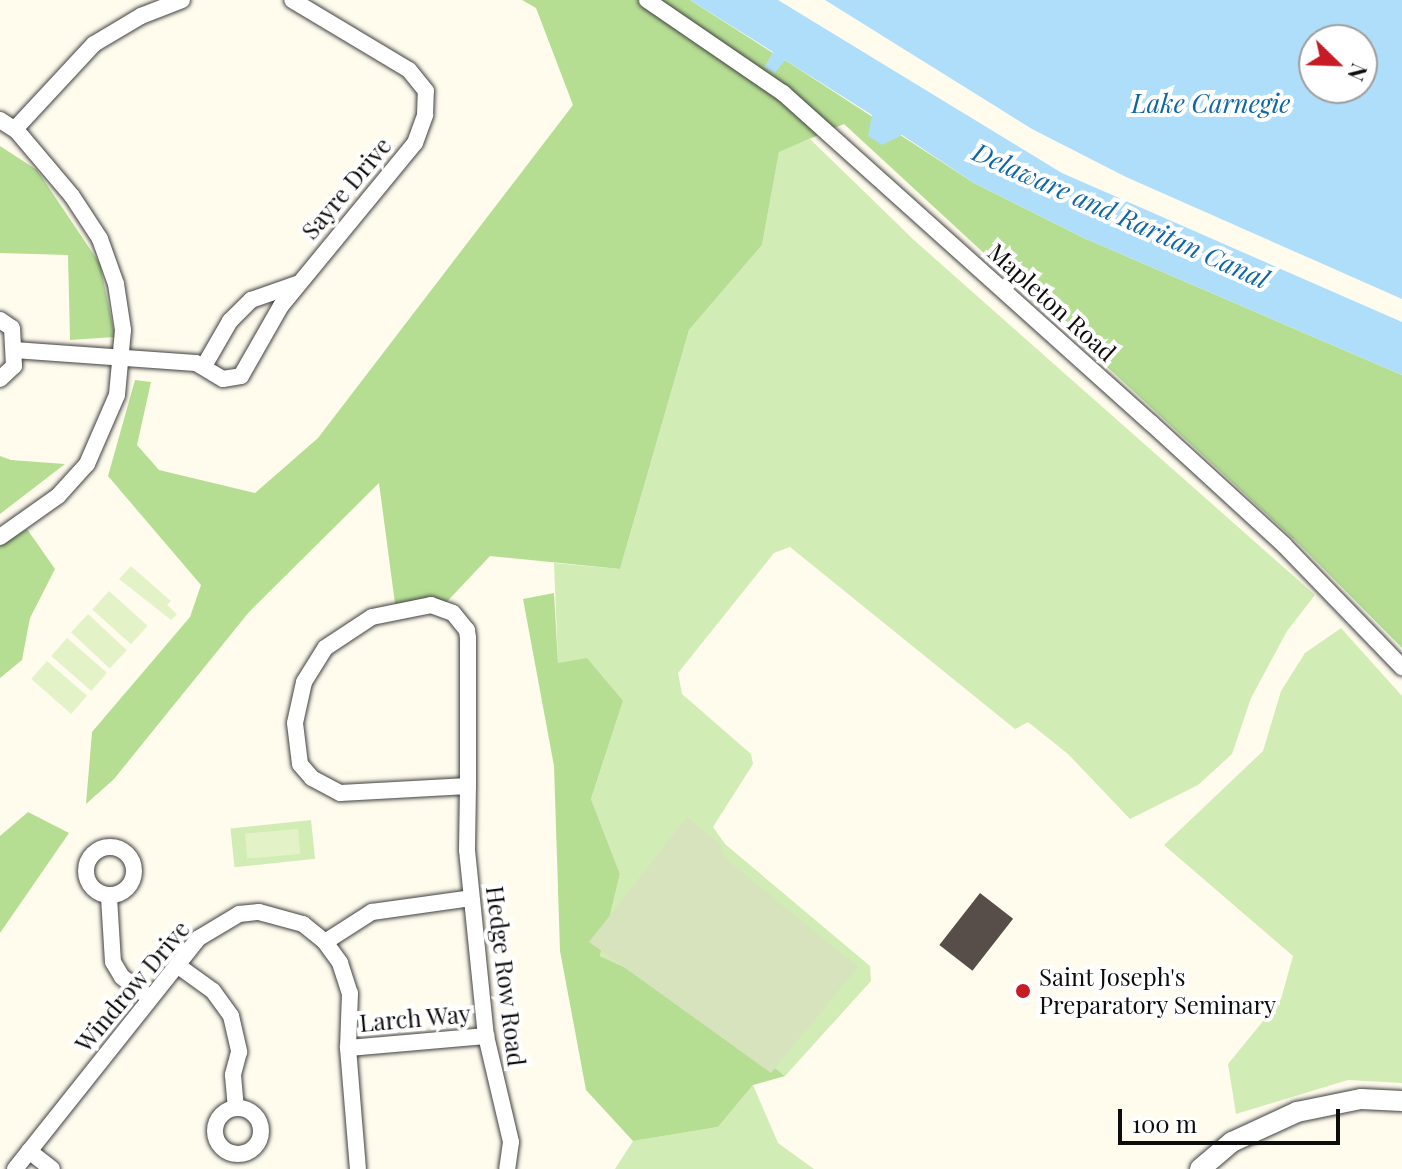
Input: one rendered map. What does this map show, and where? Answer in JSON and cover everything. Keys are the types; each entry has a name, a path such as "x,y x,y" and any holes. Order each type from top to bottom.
{"street":[{"path":"0,537 58,496 87,464 117,395 121,358 116,284 100,239 72,196 7,125 94,44 141,16 182,0"},
{"name":"Sayre Drive","path":"14,350 204,366 223,379 241,376 299,283 415,143 426,91 388,54 292,0"},
{"name":"Mapleton Road","path":"647,0 783,93 1284,545 1402,667"},
{"path":"204,366 230,321 251,300 299,283"},
{"path":"0,320 12,328 14,350 14,366 0,379"},
{"name":"Hedge Row Road","path":"468,786 349,793 312,778 300,764 295,723 304,682 325,648 358,623 384,613 431,605 461,620 468,638 471,898 486,1036 511,1142 507,1169"},
{"path":"109,897 113,962 122,977 150,998"},
{"path":"358,1169 348,1048 350,993 325,942 372,912 471,898"},
{"name":"Windrow Drive","path":"15,1169 199,938 239,914 279,914 325,942"},
{"path":"177,965 213,991 231,1016 239,1052 233,1075 236,1107"},
{"name":"Larch Way","path":"348,1048 486,1036"},
{"path":"1200,1169 1232,1142 1297,1112 1361,1099 1402,1101"},
{"path":"29,1151 52,1169"}],"green space":[{"path":"522,0 690,0 773,53 765,67 785,60 974,183 1084,238 1402,375 1402,648 1299,544 844,124 779,152 762,245 689,330 620,569 490,556 440,609 396,611 379,483 249,612 114,779 86,804 92,732 190,617 201,585 108,476 135,380 151,382 137,445 159,470 255,493 318,438 573,105 536,8"},
{"path":"810,139 915,241 1315,595 1287,631 1251,698 1232,754 1198,785 1130,819 1068,754 1028,722 1015,729 790,547 774,553 678,673 682,694 751,754 753,764 713,827 725,844 870,966 871,981 785,1076 681,993 600,956 620,874 591,799 623,701 558,663 554,563 620,569 689,330 762,245 779,151"},
{"path":"0,146 37,170 100,264 115,337 70,340 68,255 0,253"},
{"path":"0,456 11,460 65,464 0,514"},
{"path":"27,529 55,569 30,618 22,660 0,678 0,546"},
{"path":"131,566 171,601 167,605 177,614 171,620 119,579"},
{"path":"109,591 148,626 131,644 92,610"},
{"path":"554,593 558,663 587,658 623,701 591,799 620,874 600,956 681,993 785,1076 753,1085 718,1127 633,1141 586,1090 560,951 554,766 523,599"},
{"path":"88,614 127,650 110,668 71,632"},
{"path":"1341,628 1402,696 1402,1083 1348,1080 1236,1114 1228,1064 1281,999 1293,956 1164,845 1263,751 1281,691 1305,653"},
{"path":"67,638 107,673 91,691 51,656"},
{"path":"47,661 87,696 71,714 31,679"},
{"path":"28,812 69,833 0,933 0,836"},
{"path":"687,817 720,844 725,858 858,967 771,1073 589,942"},
{"path":"311,820 315,859 235,867 230,828"},
{"path":"298,829 300,854 247,859 245,834"},
{"path":"753,1085 778,1143 814,1169 615,1169 633,1141 718,1127"}],"water":[{"name":"Delaware and Raritan Canal","path":"690,0 778,0 1062,173 1402,322 1402,375 1084,238 974,183 902,135 882,145 868,136 872,115 785,60 775,73 765,67 773,52"},
{"name":"Lake Carnegie","path":"825,0 1402,0 1402,299 1126,177 1032,129"}],"building":[{"path":"980,893 1013,919 972,971 939,945"}],"place":[{"name":"Saint Joseph's Preparatory Seminary","path":"1023,991"}]}
